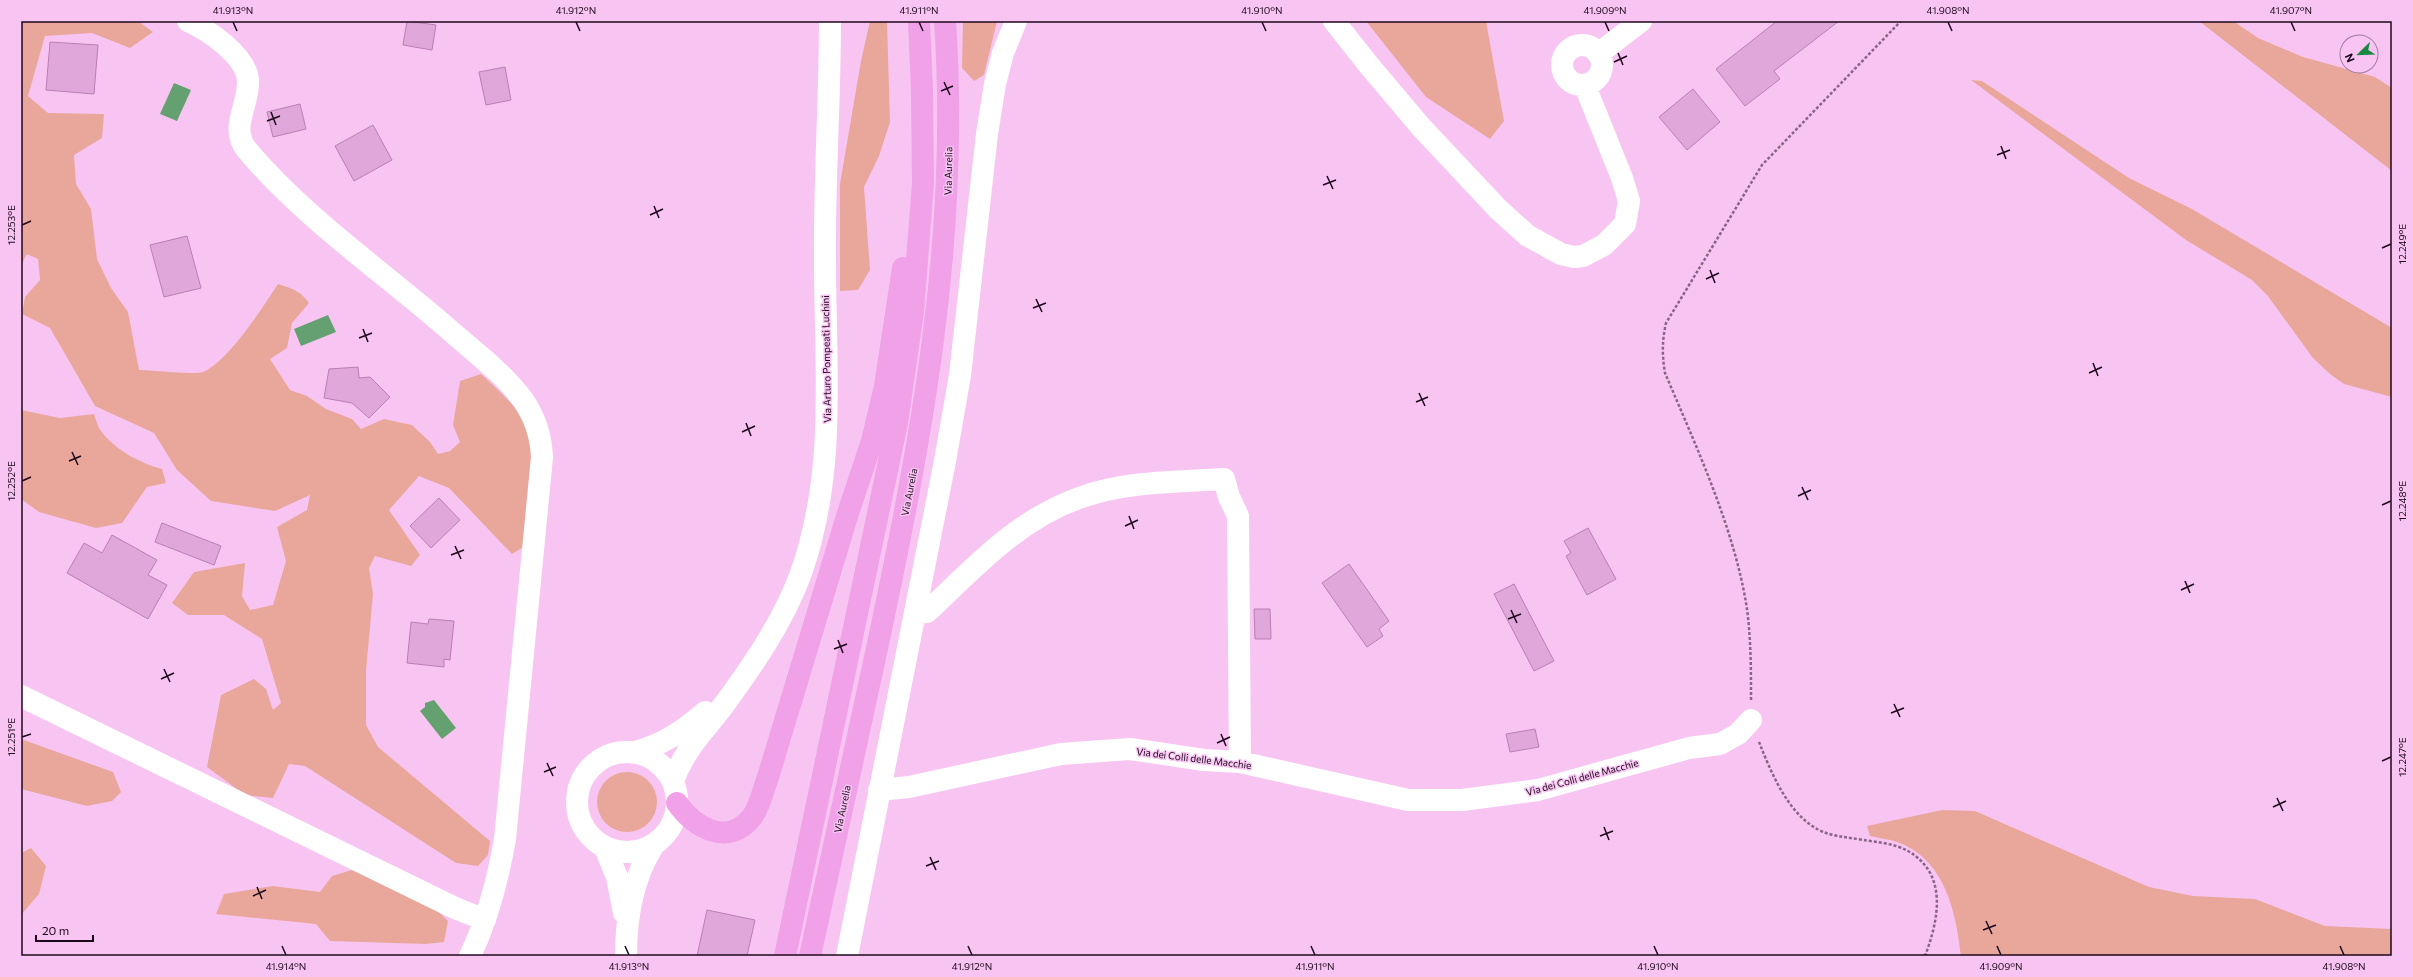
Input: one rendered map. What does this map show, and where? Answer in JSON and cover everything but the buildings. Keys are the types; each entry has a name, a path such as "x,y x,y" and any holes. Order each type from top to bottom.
{"highway":[{"name":"Via Aurelia","path":"810,956 895,563 927,393 943,261 947,208 948,131 945,21"},
{"path":"785,956 897,423 913,312 923,183 922,91 919,23"},
{"path":"678,803 695,824 706,830 717,832 740,828 755,812 768,777 848,513 872,441 885,386 908,242 923,183"}],"street":[{"path":"188,21 210,34 225,46 237,58 246,72 247,86 239,129 240,138 247,150 305,208 430,313 506,381 529,410 538,430 542,457 506,824 499,872 485,920 470,956"},
{"name":"Via Arturo Pompeati Luchini","path":"673,781 688,748 726,703 780,619 800,573 824,480 828,422 825,255 830,21"},
{"path":"847,956 915,613 960,375 992,99 998,68 1016,21"},
{"path":"1334,21 1367,64 1421,127 1498,209 1528,236 1561,254 1574,257 1583,256 1604,245 1625,224 1629,201 1620,171 1584,86"},
{"path":"1598,54 1641,21"},
{"path":"1582,45 1594,49 1602,60 1600,74 1597,80 1584,86 1578,85 1566,78 1563,72 1563,59 1570,49 1582,45"},
{"path":"915,613 927,612 1004,540 1044,513 1080,497 1128,486 1224,479 1229,497 1238,516 1240,762"},
{"name":"Via Arturo Pompeati Luchini","path":"635,752 673,739 742,679"},
{"path":"21,696 210,790 455,908 485,920"},
{"name":"Via dei Colli delle Macchie","path":"879,790 909,787 1036,759 1096,750 1147,750 1204,760 1240,762 1408,800 1462,800 1538,790 1689,748 1720,744 1738,734 1751,720"},
{"path":"626,948 633,890 644,859 653,846 671,828 678,803 673,781 664,768 651,758 635,752 619,752 604,757 591,766 579,787 577,810 582,826 592,839 605,848 620,852 637,852 653,846"},
{"path":"605,848 621,892 626,948"}],"path":[{"path":"1901,21 1762,164 1666,323 1662,354 1665,373 1713,488 1737,564 1747,609 1751,667 1751,720 1776,780 1796,811 1816,828 1839,837 1861,839 1907,850 1928,868 1935,885 1938,904 1934,931 1925,956"}],"shaded area":[{"path":"21,21 138,21 153,32 130,48 92,33 45,36 28,96 48,113 104,114 102,138 74,155 76,184 91,209 97,259 111,288 128,312 139,370 198,373 203,372 213,366 234,346 278,284 299,293 309,303 292,323 287,348 270,359 290,390 307,396 326,409 352,419 361,429 384,419 412,425 430,442 438,454 450,451 460,442 453,425 460,381 481,374 518,411 529,429 532,439 533,462 532,491 525,546 512,554 449,488 419,476 389,510 420,555 411,566 375,556 369,568 373,594 366,671 366,725 378,747 490,841 488,855 478,866 456,863 305,766 289,764 273,798 245,795 207,767 221,695 254,679 266,689 273,710 281,703 262,639 224,615 188,615 172,603 194,572 245,563 242,596 250,610 273,605 286,561 277,527 307,510 310,495 275,511 211,501 177,470 154,433 95,406 50,328 22,314 25,297 40,280 38,259 27,254 21,265"},
{"path":"870,21 887,21 890,122 879,156 864,187 870,270 858,290 840,291 840,184 861,61"},
{"path":"963,21 997,21 984,75 974,81 962,68"},
{"path":"1366,21 1486,21 1504,121 1490,139 1426,97"},
{"path":"2199,21 2233,21 2258,38 2303,57 2339,67 2339,74 2364,74 2375,77 2392,88 2392,171"},
{"path":"1971,80 1982,81 2129,178 2192,209 2392,328 2392,397 2344,384 2330,374 2313,358 2267,295 2252,280 2186,240"},
{"path":"174,83 191,90 177,121 160,114"},
{"path":"328,315 336,332 301,346 294,329"},
{"path":"21,410 60,418 94,414 99,428 113,444 128,455 162,469 166,483 147,487 122,523 96,528 39,512 21,499"},
{"path":"434,700 456,728 442,739 420,711 425,707 425,703"},
{"path":"21,739 113,772 121,792 112,801 87,806 21,789"},
{"path":"621,772 633,772 644,777 652,785 657,796 655,814 644,827 633,832 621,832 610,827 602,819 597,808 597,796 602,785 610,777"},
{"path":"1942,810 1975,811 2149,887 2193,896 2255,899 2325,926 2392,929 2392,956 1961,956 1956,922 1945,889 1937,874 1927,861 1913,850 1897,842 1870,836 1867,826"},
{"path":"31,848 46,866 39,894 21,915 21,853"},
{"path":"355,869 433,906 448,921 444,942 426,944 330,941 316,924 216,914 224,894 273,886 320,892 332,876"}]}
